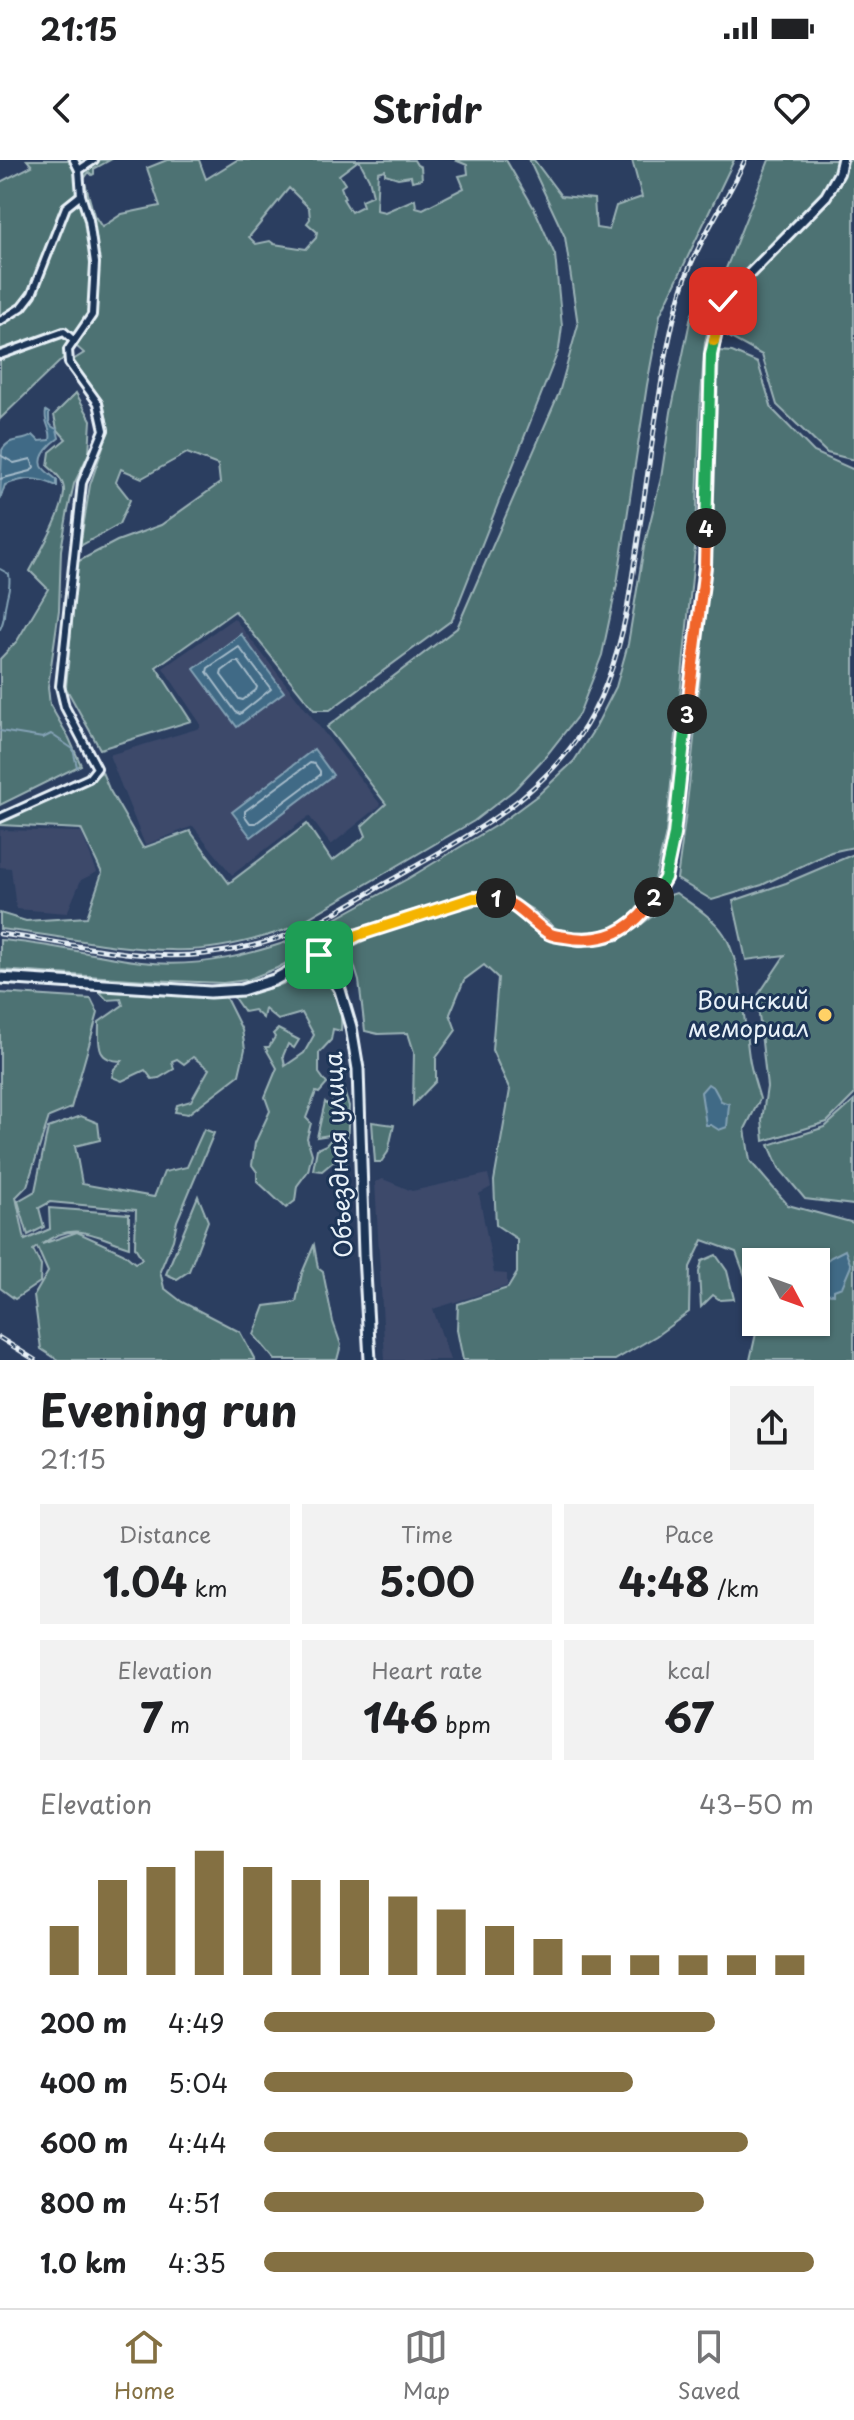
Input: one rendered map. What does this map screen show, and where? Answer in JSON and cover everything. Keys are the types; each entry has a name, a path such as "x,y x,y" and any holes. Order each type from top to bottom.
{"main road":[{"path":"0,978 210,992 242,990 274,980 319,955"},
{"name":"Объездная улица","path":"319,955 340,990 351,1027 358,1069 370,1360"}],"street":[{"path":"0,818 89,778 97,768 65,707 60,686 82,483 104,430 98,403 69,363 68,350 92,315 95,263 79,170 74,160"},
{"path":"79,170 94,160"},
{"path":"319,955 358,935 473,898 499,898 549,934 579,940 616,934 644,913 665,878 674,835 705,566 711,355 723,301 826,196 839,173 842,160"},
{"path":"0,321 22,307 32,294 66,207 81,195"},
{"path":"0,355 64,332 73,340"}],"shaded area":[{"path":"234,618 381,805 331,845 309,816 232,875 193,826 145,845 109,755 200,728 200,723 163,668"},
{"path":"0,830 81,832 97,872 81,880 67,913 16,909 11,868 0,867"},
{"path":"488,1174 491,1187 479,1194 494,1273 507,1274 507,1286 433,1309 450,1360 385,1360 375,1182 383,1179 412,1191"}],"green space":[{"path":"27,160 110,160 94,169 94,174 89,172 84,179 94,215 102,227 122,214 160,206 147,168 167,160 199,160 206,179 237,160 359,160 414,160 421,167 422,179 412,181 411,176 398,178 385,174 385,170 378,172 376,210 385,212 415,199 416,207 423,209 464,188 459,176 468,174 467,165 455,160 506,160 535,210 555,255 562,326 559,349 452,620 330,710 314,710 235,611 156,667 191,721 100,749 66,688 77,562 117,541 161,525 220,483 218,465 187,453 142,478 121,469 116,482 130,500 119,524 80,546 90,485 109,429 102,401 73,360 84,353 76,346 0,419 0,182 32,166","holes":["359,160 373,195 361,200 363,206 351,212 343,199 341,187 345,184 339,175","289,188 309,208 310,219 307,223 317,232 316,238 306,249 270,241 256,244 249,237"]},
{"path":"529,160 534,160 561,196 594,199 596,228 609,230 616,206 642,197 632,160 734,160 660,315 617,584 602,655 579,714 514,790 474,821 291,928 232,945 186,950 128,947 0,929 0,913 26,921 87,917 102,873 81,829 0,825 0,820 84,784 102,772 143,848 190,831 229,883 307,824 332,861 366,836 362,826 386,804 327,727 457,628 559,393 578,325 565,237"},
{"path":"769,160 854,160 854,460 827,453 777,405 762,355 709,326 700,409 696,538 666,833 654,883 630,920 612,930 582,934 558,930 532,909 498,892 456,898 390,917 341,938 316,938 312,932 409,878 503,821 538,795 574,761 595,728 616,687 628,644 644,547 661,478 691,316 702,295 710,309"},
{"path":"719,351 732,352 758,363 772,409 814,452 854,468 854,847 831,852 762,885 712,900 677,879 705,616"},
{"path":"76,393 91,420 89,453 74,484 67,515 61,550 59,610 48,687 50,705 81,765 0,805 0,659 17,641 48,589 30,571 55,522 64,493 57,474 48,466 50,452 66,439 57,429 54,415"},
{"path":"854,854 854,1095 827,1122 764,1141 762,1120 767,1087 757,997 785,955 746,960 733,901 786,883"},
{"path":"676,893 708,917 724,934 730,946 741,994 750,1062 760,1099 745,1129 750,1161 788,1205 854,1223 854,1360 750,1360 755,1336 830,1336 830,1248 742,1248 742,1268 736,1252 703,1240 690,1267 689,1312 615,1360 463,1360 457,1330 458,1304 508,1288 517,1273 517,1239 496,1225 494,1181 510,1090 492,1050 498,978 484,965 464,980 450,1014 456,1030 436,1058 436,1081 413,1105 414,1052 408,1033 365,1031 359,981 349,949 400,926 495,901 518,915 541,937 581,946 619,940 657,913 664,897"},
{"path":"310,934 315,940 296,958 247,980 223,983 0,970 0,940 163,964 227,958"},
{"path":"316,972 337,998 341,1031 333,1029 331,1040 319,1053 319,1073 327,1084 319,1093 316,1092 306,1118 311,1123 307,1138 312,1154 308,1171 297,1186 295,1201 286,1208 257,1181 257,1172 252,1165 255,1143 270,1111 265,1097 277,1068 265,1047 269,1047 278,1029 299,1040 294,1048 288,1044 283,1056 285,1066 304,1053 314,1035 302,1013 278,1020 265,1009 263,1018 254,1010 244,1012 233,996 272,988"},
{"path":"99,991 225,996 242,1030 245,1049 239,1075 188,1114 175,1112 177,1105 191,1101 209,1069 193,1057 184,1064 177,1059 172,1061 174,1069 159,1078 152,1079 145,1070 122,1081 112,1077 114,1069 122,1061 107,1058 100,1050 99,1022 123,1005 121,999 107,1000"},
{"path":"0,993 91,999 98,1013 71,1108 49,1117 27,1186 16,1197 25,1240 50,1229 49,1208 129,1214 129,1247 77,1232 123,1253 135,1263 142,1259 135,1247 136,1210 50,1202 39,1208 44,1227 28,1235 18,1201 35,1191 48,1128 81,1116 98,1123 100,1140 75,1146 82,1184 154,1197 164,1172 187,1167 204,1129 214,1133 160,1271 164,1288 182,1302 240,1332 255,1360 58,1360 41,1349 34,1296 48,1272 37,1247 33,1250 41,1266 40,1282 15,1299 0,1288","holes":["77,1232 42,1244 65,1233"]},
{"path":"342,1086 349,1106 346,1167 334,1161 322,1171 313,1170 317,1149 326,1145 336,1134 317,1137 325,1102 331,1108 333,1100 337,1098 334,1087"},
{"path":"854,1101 854,1205 805,1199 779,1168 769,1145 825,1127"},
{"path":"372,1122 394,1125 388,1152 381,1162 375,1162"},
{"path":"198,1196 208,1221 189,1271 177,1279 166,1274"},
{"path":"314,1245 341,1345 337,1360 275,1360 254,1335 265,1306 296,1302 302,1273"},
{"path":"716,1255 727,1271 734,1299 720,1300 713,1295 701,1307 699,1272 702,1261"}],"water":[{"path":"46,411 59,438 46,450 41,462 57,480 57,486 31,479 19,481 5,485 0,500 2,450 13,441 33,435 39,441 50,440"},
{"path":"241,634 284,692 237,727 194,669"},
{"path":"314,749 333,775 251,837 232,812"},
{"path":"708,1084 721,1101 729,1104 727,1127 719,1130 706,1125 701,1092"},
{"path":"845,1250 851,1266 842,1287 834,1290 834,1294 830,1294 831,1257"}],"waterway":[{"path":"0,569 9,574 10,582 0,629"},
{"path":"0,731 43,738 51,734 73,749 77,767"}],"railway":[{"path":"0,934 102,950 179,956 215,953 273,940 334,913 489,822 536,785 558,763 587,724 614,661 627,610 661,385 676,310 693,259 745,160"},
{"path":"0,1338 35,1360"}],"place":[{"name":"Воинский мемориал","path":"825,1015"}],"route":[{"path":"319,955 358,935 473,898 499,898 549,934 579,940 616,934 644,913 665,878 674,835 705,566 711,355 723,301"}]}
